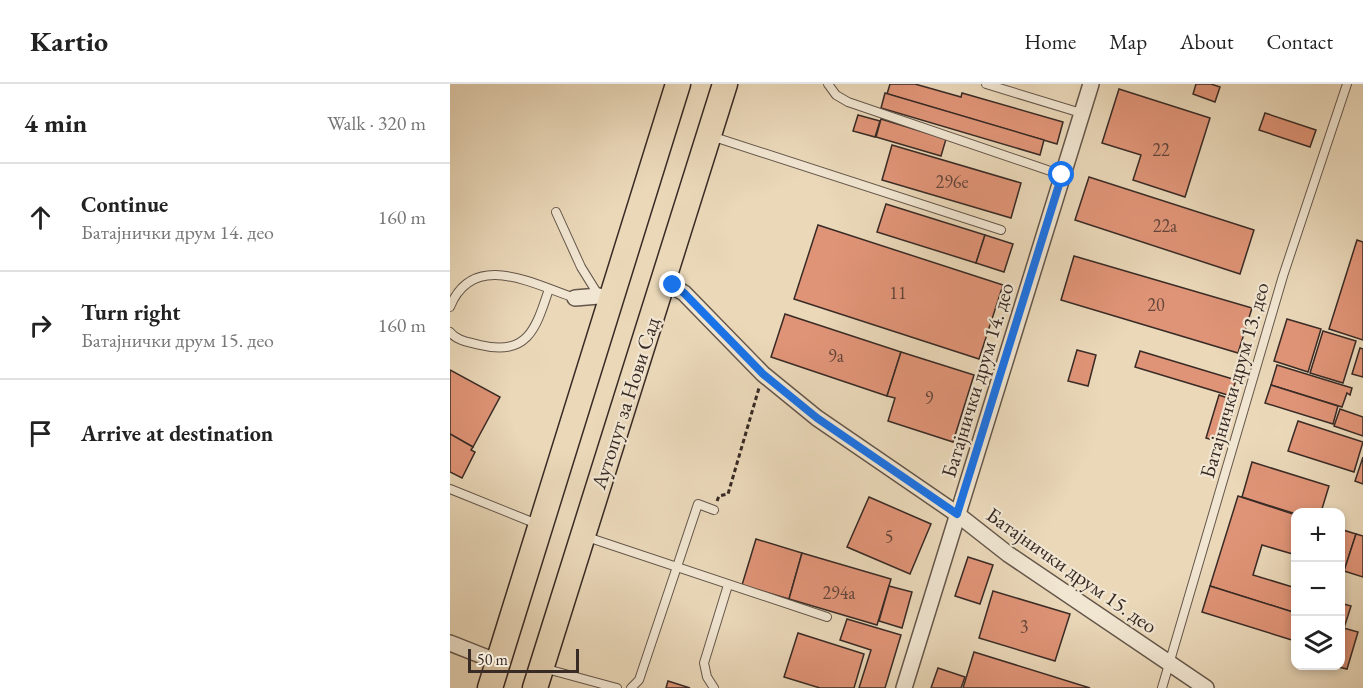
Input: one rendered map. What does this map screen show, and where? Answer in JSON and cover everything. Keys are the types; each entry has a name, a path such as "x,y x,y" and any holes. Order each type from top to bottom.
{"main road":[{"name":"Аутопут за Нови Сад","path":"490,688 541,526 605,298 678,84"},
{"name":"Аутопут за Нови Сад","path":"539,678 725,84"}],"street":[{"name":"Батајнички друм 14. део","path":"904,688 1090,84"},
{"name":"Батајнички друм 15. део","path":"663,281 684,293 763,374 817,418 957,514 1008,554 1206,688"},
{"path":"575,298 605,298"},
{"path":"450,644 498,662"}],"lane":[{"path":"828,84 836,95 848,102 1062,175"},
{"path":"986,84 1081,113"},
{"name":"Батајнички друм 13. део","path":"1162,688 1283,276 1347,84"},
{"path":"709,135 1000,230"},
{"path":"556,212 581,267 605,298"},
{"path":"450,307 456,295 472,279 493,274 575,298"},
{"path":"450,332 454,337 463,341 494,349 505,349 515,345 525,340 539,322 549,289"},
{"path":"450,489 541,526"},
{"path":"631,688 639,680 698,504 714,510"},
{"path":"583,536 827,617"},
{"path":"714,688 707,676 704,663 728,585"},
{"path":"539,678 617,688"}],"path":[{"path":"714,510 719,496 728,494 763,374"}],"building":[{"path":"890,84 915,84 961,97 962,93 1063,122 1057,144 887,94"},
{"path":"1196,84 1211,84 1220,87 1215,102 1193,94"},
{"path":"1119,89 1210,118 1185,197 1133,180 1141,155 1102,143"},
{"path":"885,93 1044,140 1040,155 881,108"},
{"path":"1265,113 1316,130 1310,147 1259,130"},
{"path":"858,115 880,121 875,137 853,131"},
{"path":"881,119 946,139 941,156 876,137"},
{"path":"892,145 1021,183 1011,218 882,180"},
{"path":"1089,177 1254,230 1240,274 1075,220"},
{"path":"886,204 985,235 976,263 877,232"},
{"path":"818,225 1003,285 979,359 794,299"},
{"path":"985,235 1013,244 1004,272 976,263"},
{"path":"1357,240 1363,242 1363,340 1329,329"},
{"path":"1074,256 1252,308 1238,353 1061,300"},
{"path":"785,314 901,352 887,396 771,357"},
{"path":"1287,319 1321,329 1308,372 1274,361"},
{"path":"1323,331 1356,341 1343,383 1310,373"},
{"path":"1360,348 1363,349 1363,377 1352,374"},
{"path":"1077,350 1096,355 1088,386 1068,381"},
{"path":"1140,351 1236,380 1231,396 1135,367"},
{"path":"901,352 974,375 953,442 888,421 895,398 887,396"},
{"path":"1277,365 1352,388 1350,395 1347,393 1342,407 1271,385"},
{"path":"450,370 500,397 473,447 450,434"},
{"path":"1271,385 1338,406 1333,424 1265,403"},
{"path":"1219,395 1236,401 1223,443 1206,438"},
{"path":"1340,409 1363,417 1363,436 1334,426"},
{"path":"1298,421 1363,442 1354,472 1288,451"},
{"path":"450,434 473,447 471,450 475,452 462,478 450,472"},
{"path":"1363,457 1363,484 1355,481"},
{"path":"1252,462 1329,486 1322,508 1291,508 1291,512 1242,497"},
{"path":"1238,496 1291,513 1291,554 1262,545 1253,575 1291,586 1291,611 1210,586"},
{"path":"869,497 931,524 910,574 847,547"},
{"path":"1345,531 1356,534 1345,568"},
{"path":"1356,534 1363,536 1363,577 1345,571"},
{"path":"756,539 802,553 789,599 742,585"},
{"path":"802,553 891,579 877,625 789,599"},
{"path":"968,557 993,565 980,604 955,596"},
{"path":"889,586 912,592 902,628 879,621"},
{"path":"1210,586 1291,611 1291,640 1202,612"},
{"path":"993,591 1070,614 1055,661 979,638"},
{"path":"1345,604 1351,606 1345,625"},
{"path":"847,619 901,635 885,688 859,688 871,650 840,640"},
{"path":"1345,628 1358,632 1347,669 1345,669"},
{"path":"798,633 864,654 854,688 820,688 784,677"},
{"path":"974,652 1090,688 963,688"},
{"path":"938,668 965,677 961,688 931,688"},
{"path":"668,681 690,688 666,688"}],"route":[{"path":"673,285 684,293 763,374 817,418 957,514 1062,175"}]}
